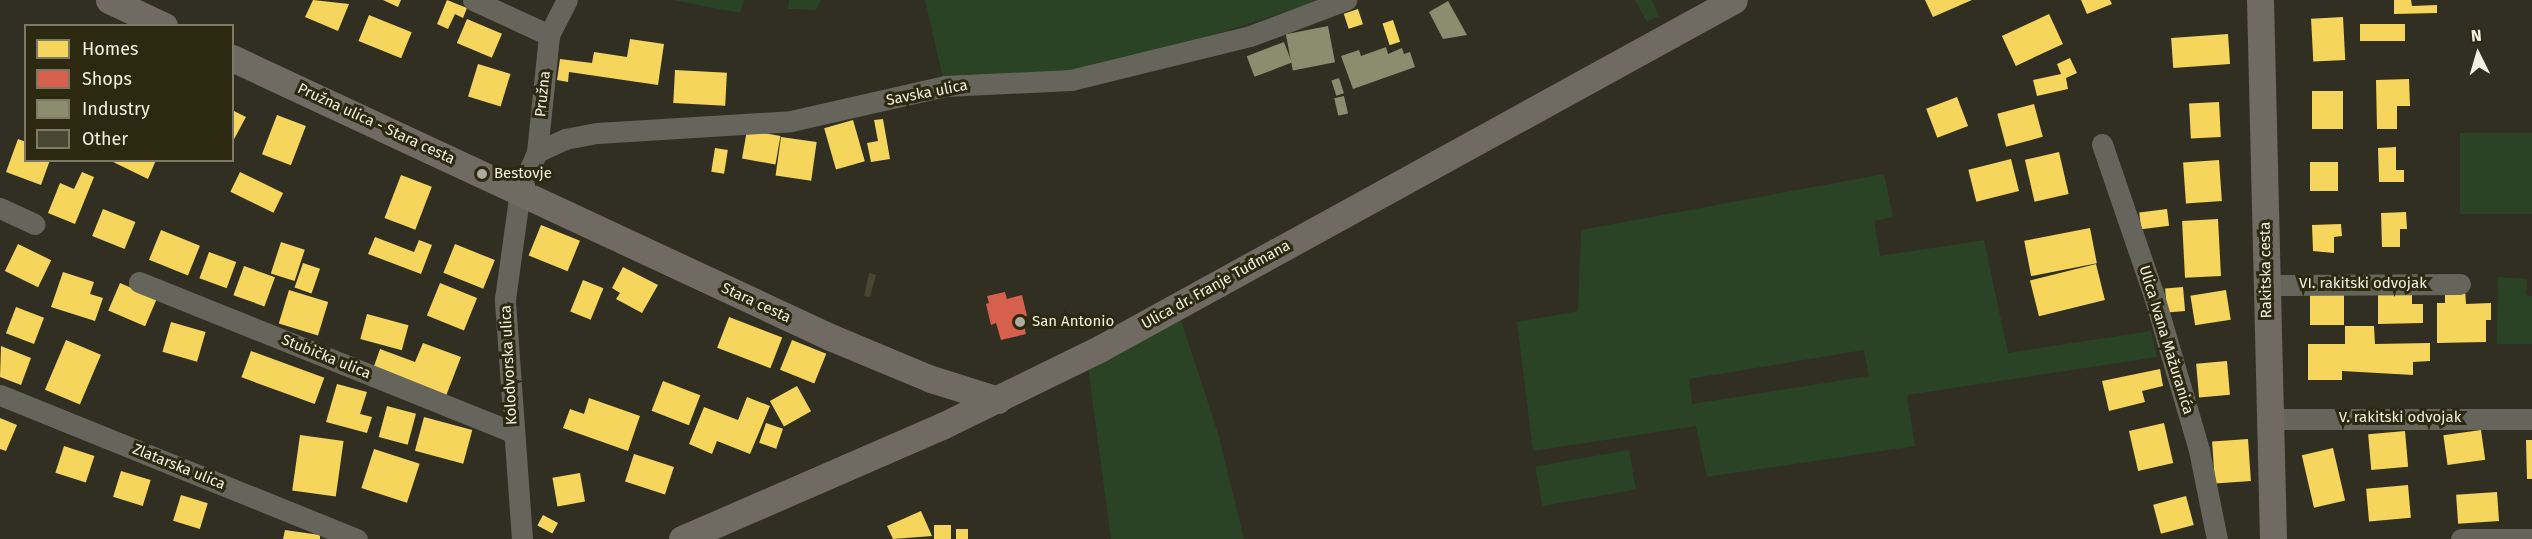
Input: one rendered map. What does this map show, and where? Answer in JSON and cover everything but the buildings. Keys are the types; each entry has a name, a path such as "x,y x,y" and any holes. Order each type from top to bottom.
{"main road":[{"path":"109,0 161,24"},
{"name":"Ulica dr. Franje Tuđmana","path":"682,539 998,400 1112,343 1734,0"},
{"name":"Rakitska cesta","path":"2260,0 2273,539"},
{"name":"Pružna ulica - Stara cesta","path":"234,59 520,190"},
{"name":"Stara cesta","path":"520,190 830,337 931,379 998,400"}],"street":[{"path":"472,0 549,35 567,0"},
{"name":"Savska ulica","path":"537,152 565,140 597,133 791,121 945,87 1071,80 1250,36 1346,0"},
{"name":"Pružna","path":"520,190 537,152 549,35"},
{"name":"Ulica Ivana Mažuranića","path":"2102,144 2154,296 2192,428 2217,539"},
{"name":"Kolodvorska ulica","path":"520,190 505,299 513,432 522,502 522,539"},
{"path":"0,208 34,224"},
{"name":"Stubička ulica","path":"140,282 513,432"},
{"name":"VI. rakitski odvojak","path":"2266,285 2460,284"},
{"name":"Zlatarska ulica","path":"0,396 357,539"},
{"name":"V. rakitski odvojak","path":"2269,418 2532,419"},
{"path":"2461,539 2532,539"}],"green space":[{"path":"673,0 744,0 740,13"},
{"path":"789,0 821,0 816,10 788,9"},
{"path":"925,0 1322,0 1198,40 1070,73 943,78"},
{"path":"1635,0 1652,0 1659,16 1647,22"},
{"path":"2460,133 2532,133 2532,214 2460,214"},
{"path":"1884,174 1893,217 1874,221 1880,256 1984,240 2008,353 2151,331 2157,357 1907,395 1915,446 1707,477 1696,426 1533,451 1517,322 1578,311 1581,230","holes":["1864,350 1869,376 1692,404 1689,379"]},
{"path":"2498,277 2527,279 2526,295 2532,296 2532,344 2497,344"},
{"path":"1180,317 1218,433 1244,539 1111,539 1088,367"},
{"path":"1629,450 1636,489 1542,506 1535,466"}],"place":[{"name":"Bestovje","path":"482,174"},
{"name":"San Antonio","path":"1020,322"}]}
